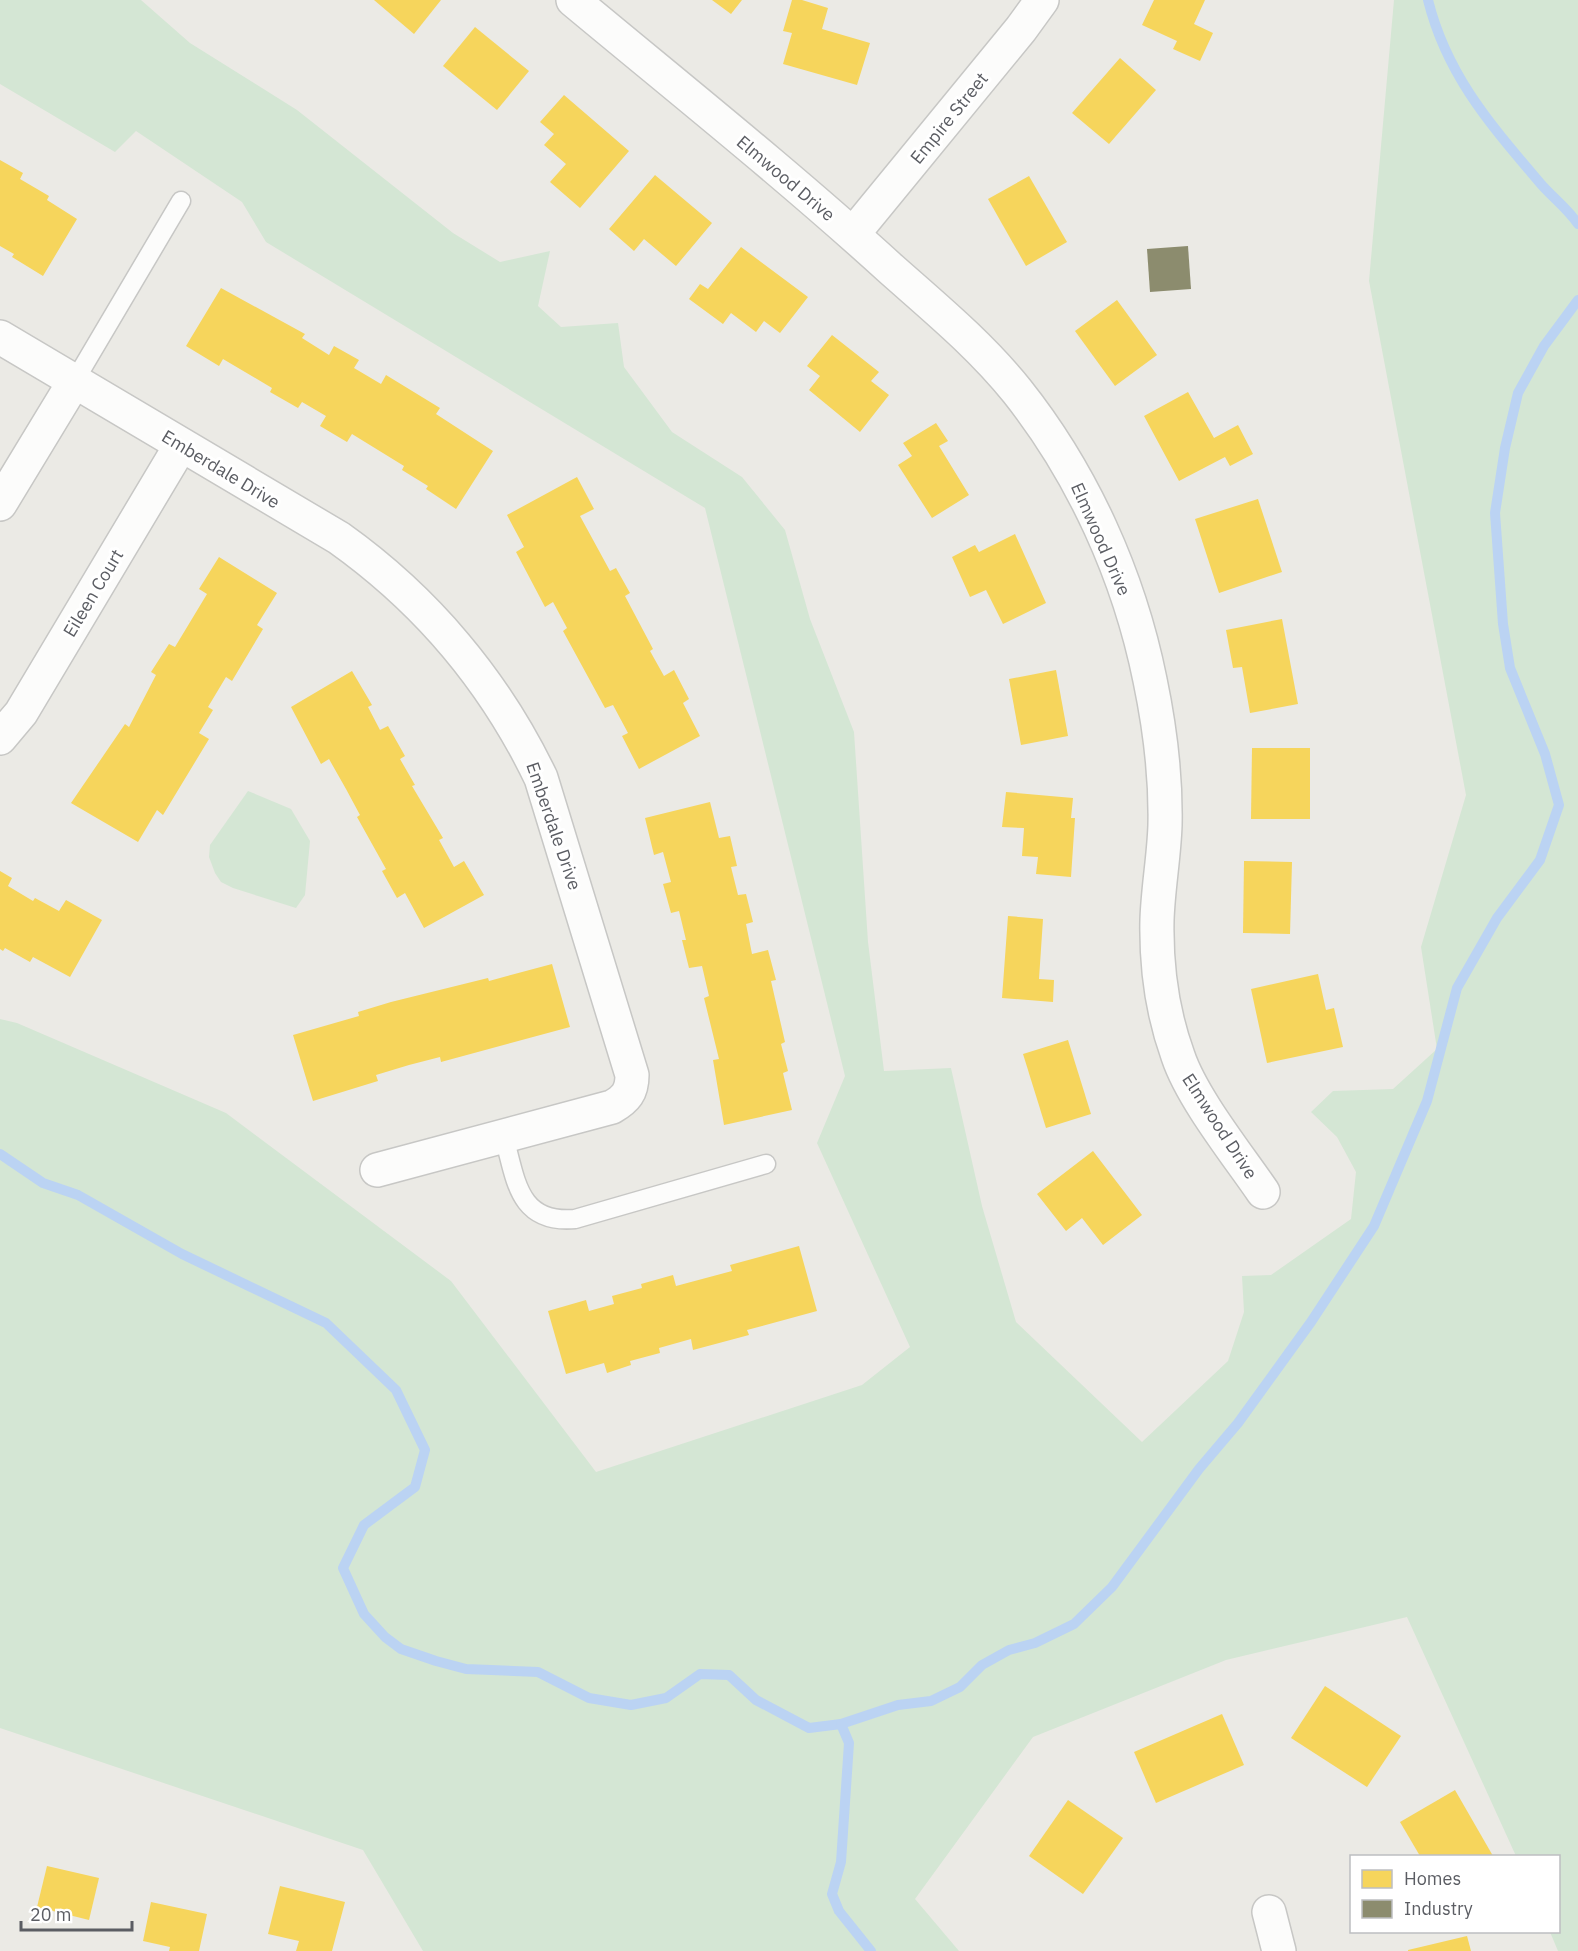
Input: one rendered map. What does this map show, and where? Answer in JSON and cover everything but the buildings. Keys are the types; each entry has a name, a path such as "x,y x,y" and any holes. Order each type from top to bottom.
{"street":[{"name":"Elmwood Drive","path":"573,0 853,234 977,347 1016,390 1050,437 1087,499 1116,565 1150,678 1162,752 1165,825 1157,920 1158,961 1159,981 1170,1031 1179,1061 1195,1090 1263,1192"},
{"name":"Empire Street","path":"853,234 1022,29 1042,0"},
{"name":"Emberdale Drive","path":"0,337 339,538 370,560 450,638 497,698 520,735 541,778 632,1075 632,1088 624,1100 612,1107 377,1170"},
{"path":"0,504 74,382"},
{"name":"Eileen Court","path":"0,738 21,713 181,445"},
{"path":"1269,1912 1278,1951"}],"lane":[{"path":"74,382 181,201"},
{"path":"504,1137 519,1191 525,1201 545,1218 559,1221 575,1219 765,1164"}],"green space":[{"path":"0,0 141,0 190,43 297,110 453,233 500,262 550,251 538,306 561,327 618,323 624,367 672,432 742,477 785,530 810,619 854,732 868,942 884,1071 951,1068 982,1206 1016,1322 1142,1442 1228,1361 1244,1312 1242,1276 1271,1275 1351,1219 1356,1172 1337,1137 1311,1112 1333,1091 1393,1089 1437,1049 1421,947 1466,795 1369,281 1394,0 1578,0 1578,1951 1558,1951 1550,1933 1560,1933 1560,1855 1516,1855 1407,1617 1226,1660 1033,1737 915,1899 959,1951 423,1951 363,1850 0,1728 0,1019 17,1023 226,1113 451,1281 596,1472 862,1385 910,1347 817,1143 845,1076 705,508 266,242 242,202 136,131 115,152 0,84"},
{"path":"248,791 291,809 310,841 305,895 296,908 233,888 221,882 215,873 209,857 210,845"}],"waterway":[{"path":"1428,0 1447,52 1473,98 1522,162 1578,224"},
{"path":"871,1951 839,1911 832,1894 841,1862 849,1743 841,1724 898,1705 931,1701 960,1687 982,1665 1009,1650 1035,1643 1074,1624 1112,1587 1199,1469 1238,1423 1311,1322 1374,1226 1427,1101 1457,988 1497,918 1540,860 1559,805 1545,754 1510,668 1503,624 1495,513 1505,448 1518,393 1544,346 1578,300"},
{"path":"0,1154 43,1183 78,1195 182,1254 326,1323 396,1390 425,1450 415,1487 364,1525 343,1568 364,1614 385,1637 401,1649 466,1669 538,1672 589,1698 631,1705 666,1698 700,1674 729,1675 756,1700 809,1728 841,1724"}]}
